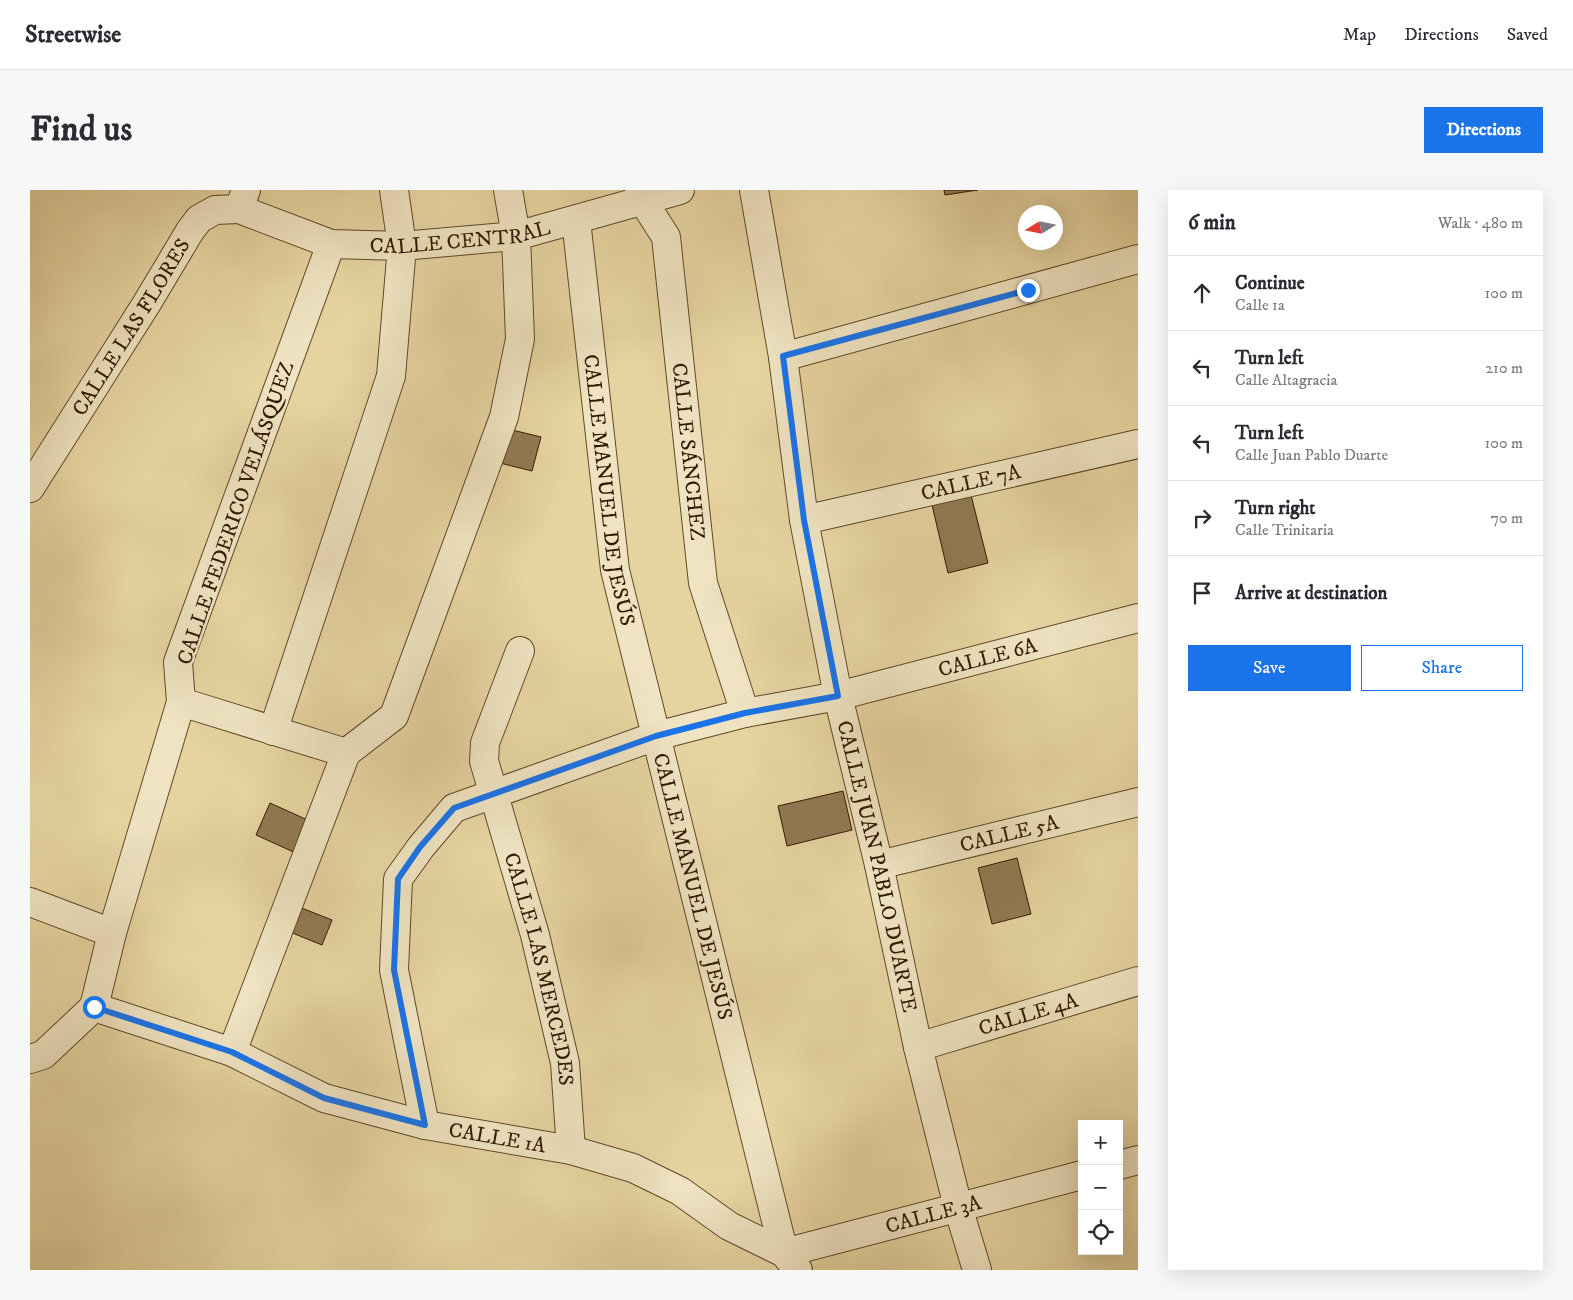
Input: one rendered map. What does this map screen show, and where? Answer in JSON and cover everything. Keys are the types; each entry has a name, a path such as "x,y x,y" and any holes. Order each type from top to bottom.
{"street":[{"path":"273,730 391,376 402,246 394,190"},
{"path":"232,1052 346,753 394,716 504,417 520,339 516,236 508,190"},
{"name":"CALLE CENTRAL","path":"243,200 331,244 402,246 516,236 576,220 641,195 680,190"},
{"name":"CALLE JUAN PABLO DUARTE","path":"754,190 783,356 804,520 838,696 879,865 918,1047 958,1207 977,1270"},
{"name":"CALLE SÁNCHEZ","path":"641,195 666,237 703,583 745,713"},
{"name":"CALLE LAS FLORES","path":"30,488 147,303 190,231 199,219 216,210 243,200"},
{"name":"CALLE MANUEL DE JESÚS","path":"576,220 615,570 791,1261"},
{"name":"CALLE FEDERICO VELÁSQUEZ","path":"94,1007 112,933 181,702 178,662 331,244"},
{"path":"783,356 1138,259"},
{"name":"CALLE 7A","path":"804,520 1138,444"},
{"name":"CALLE 6A","path":"425,1125 394,970 398,879 420,847 454,808 656,736 745,713 838,696 1138,618"},
{"name":"CALLE LAS MERCEDES","path":"520,651 486,743 484,761 535,935 564,1063 571,1150"},
{"path":"181,702 346,753"},
{"name":"CALLE 5A","path":"879,865 1138,802"},
{"path":"30,902 112,933"},
{"name":"CALLE 4A","path":"918,1047 1138,981"},
{"path":"36,1057 94,1007"},
{"name":"CALLE 1A","path":"94,1007 232,1052 324,1098 425,1125 571,1150 633,1168 680,1191 729,1226 791,1261"},
{"path":"1123,1164 1138,1160"},
{"name":"CALLE 3A","path":"791,1261 958,1207 1078,1176"}],"building":[{"path":"944,190 978,190 945,195"},
{"path":"504,428 541,437 532,471 496,462"},
{"path":"971,495 988,563 948,573 932,505"},
{"path":"843,791 852,830 787,846 778,806"},
{"path":"270,803 312,822 298,854 256,835"},
{"path":"1017,858 1031,914 992,924 978,868"},
{"path":"299,907 332,920 322,945 290,932"}],"route":[{"path":"94,1007 232,1052 324,1098 425,1125 394,970 398,879 420,847 454,808 494,793 656,736 745,713 838,696 804,520 783,356 1028,290"}]}
